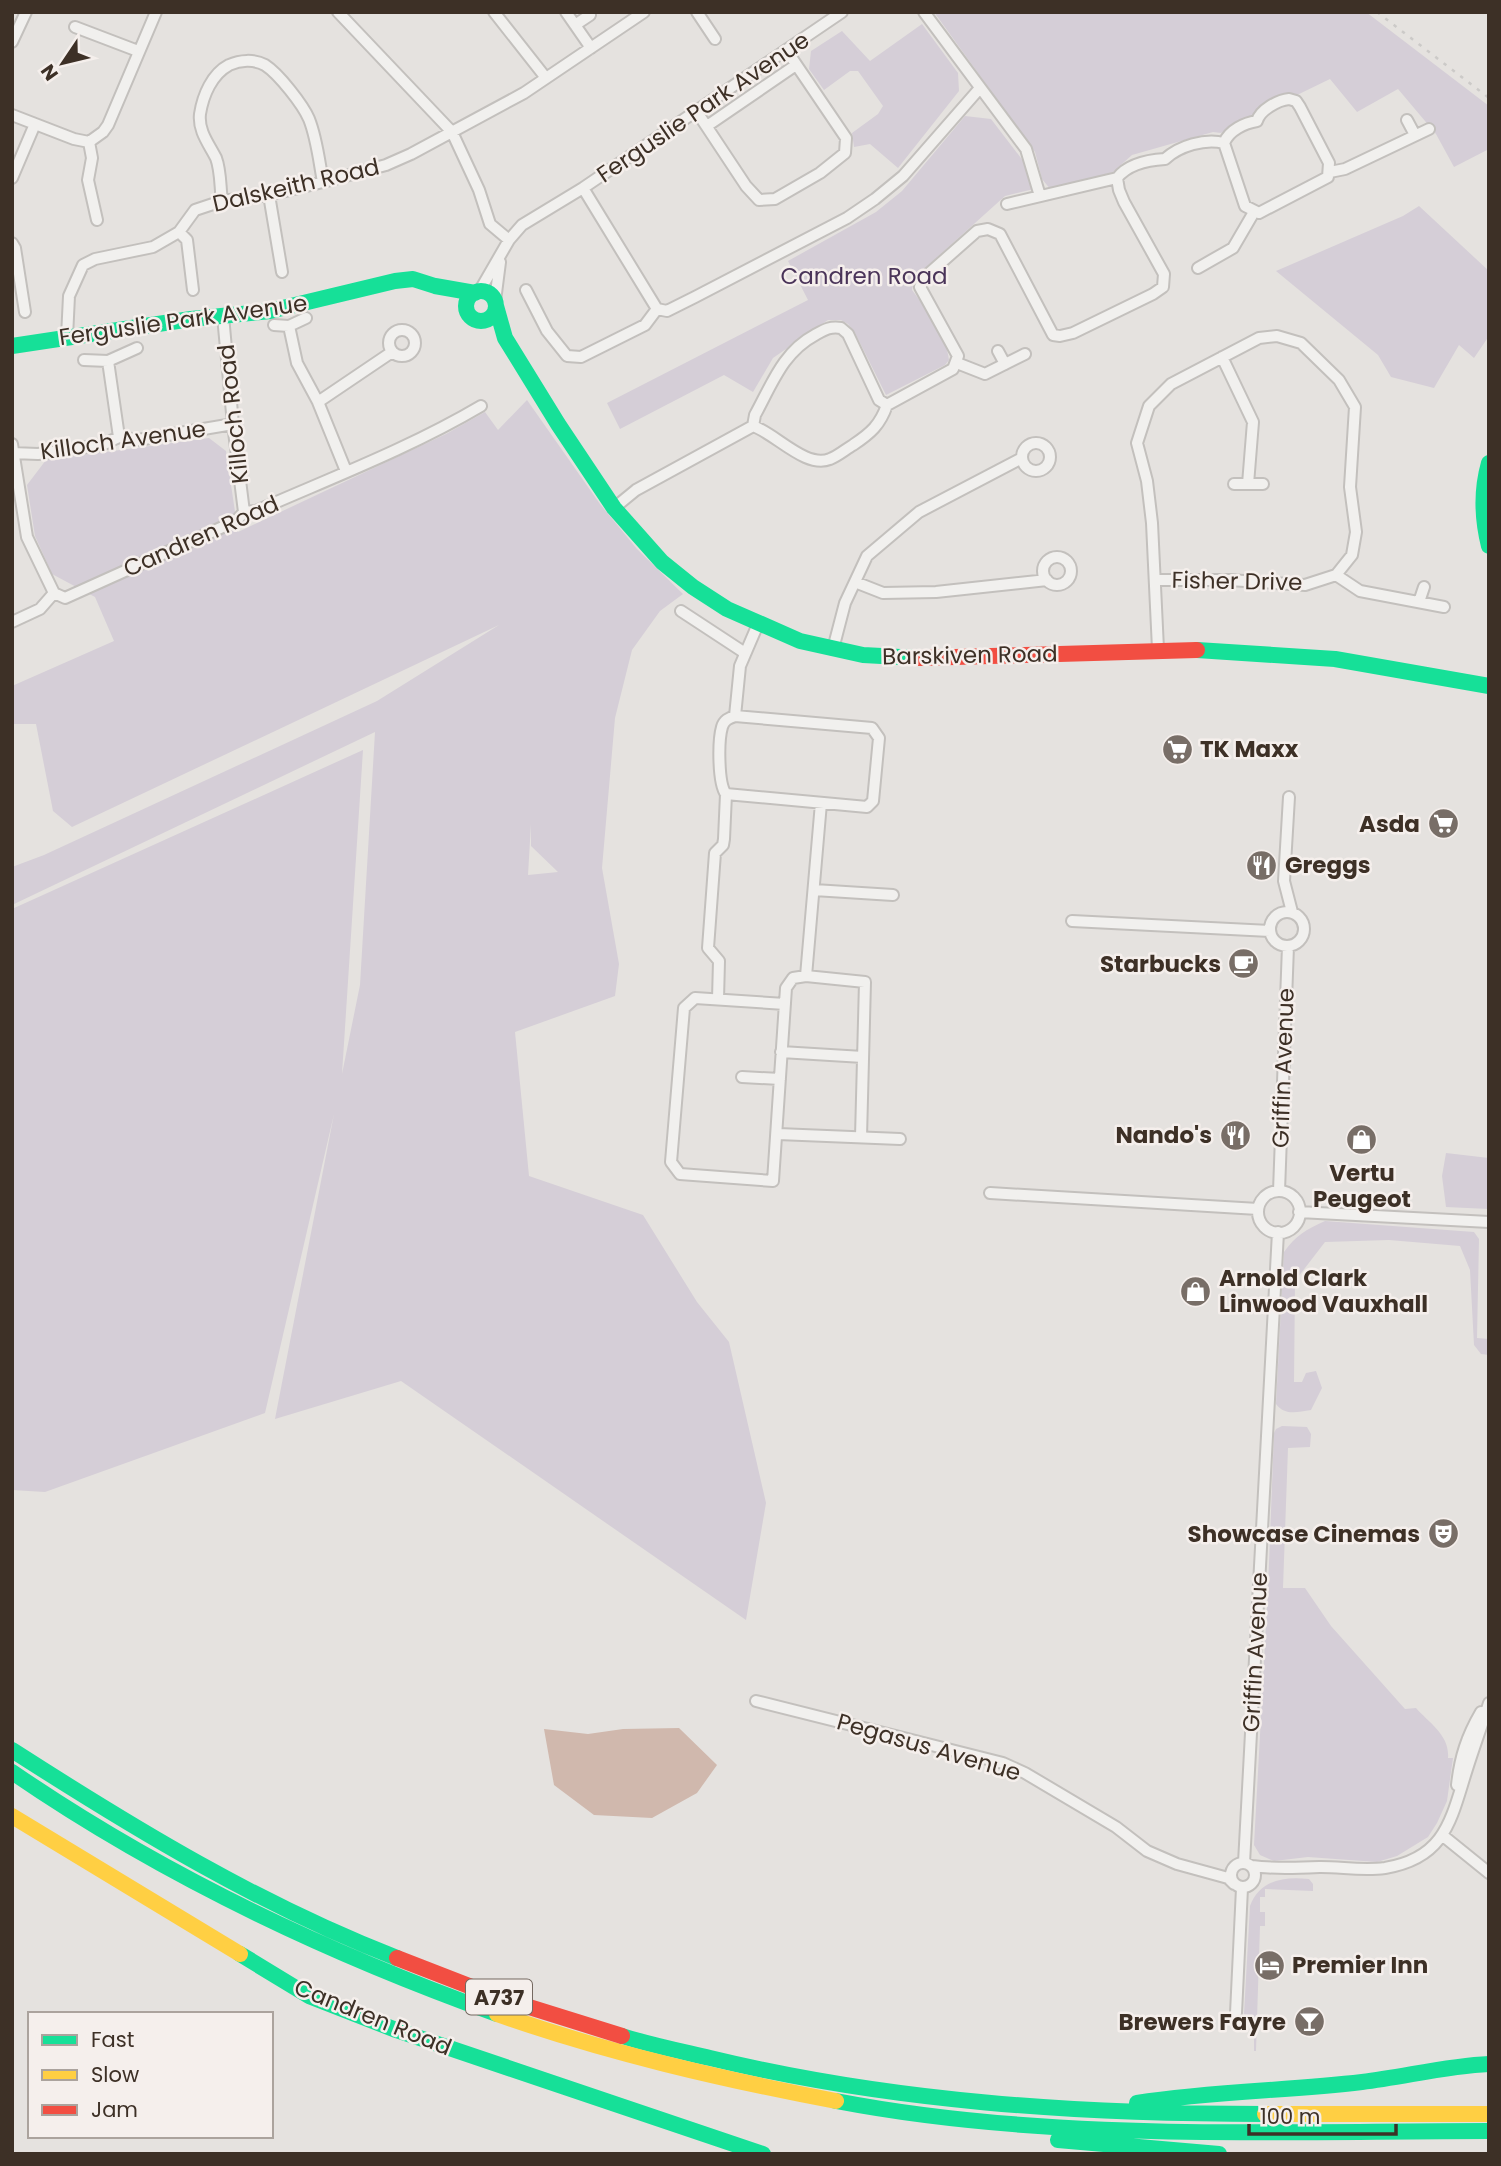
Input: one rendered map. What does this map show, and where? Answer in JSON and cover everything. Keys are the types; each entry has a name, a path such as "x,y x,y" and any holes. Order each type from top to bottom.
{"main road":[{"name":"Ferguslie Park Avenue","path":"12,346 293,307 395,281 413,279 435,286 477,293"},
{"path":"435,286 473,318 490,318 495,303 489,294 477,293 467,305 473,318"},
{"name":"Barskiven Road","path":"495,303 505,338 614,508 662,562 727,609 800,641 863,656 903,659 994,658 1158,649 1263,652 1335,659 1489,686"},
{"name":"Barskiven Road","path":"473,318 505,338"},
{"path":"1489,463 1483,482 1484,530 1489,546"},
{"name":"A737","path":"12,1750 131,1826 246,1889 403,1960 522,2004 648,2043 784,2074 925,2097 1034,2108 1094,2111 1489,2113"},
{"name":"A737","path":"12,1772 120,1840 246,1909 365,1964 481,2010 606,2050 730,2081 831,2101 974,2120 1116,2130 1489,2131"},
{"name":"Candren Road","path":"12,1816 309,1996 396,2030 763,2154"},
{"path":"1094,2111 1178,2096 1360,2082 1449,2067 1489,2064"},
{"path":"974,2120 1063,2141 1219,2154"}],"street":[{"path":"12,42 26,12"},
{"path":"12,115 74,139 89,142 103,132 156,12"},
{"path":"494,12 547,78"},
{"path":"566,12 591,48"},
{"name":"Dalskeith Road","path":"67,337 69,296 83,265 95,259 153,247 179,232 195,210 222,201 269,195 386,165 524,93 644,12"},
{"path":"697,12 715,39"},
{"name":"Ferguslie Park Avenue","path":"477,293 509,240 522,225 583,188 842,12"},
{"path":"924,12 1026,149 1040,196"},
{"path":"342,14 452,132 480,190 490,224 509,240"},
{"path":"575,25 590,15"},
{"path":"75,27 138,51"},
{"path":"697,112 746,186 759,200 775,199 820,173 845,153 846,138 787,51"},
{"path":"222,201 217,161 201,127 200,114 206,92 216,76 228,66 241,61 255,61 265,65 292,94 308,117 323,182"},
{"path":"707,126 796,65"},
{"path":"583,188 657,309 667,311 846,218 875,199 903,176 980,88"},
{"path":"1330,173 1329,163 1300,107 1296,101 1289,99 1282,100 1259,115 1257,121 1248,121 1226,137 1224,143 1245,206 1259,213 1325,180 1330,173 1345,169 1429,129"},
{"path":"1407,120 1415,135"},
{"path":"12,178 36,124"},
{"path":"1007,204 1117,178 1130,167 1153,159 1165,159 1172,152 1211,139 1224,143"},
{"path":"89,142 92,158 88,180 97,220"},
{"path":"614,508 636,490 753,426 816,462 829,460 870,434 881,422 887,405 953,369 957,363 958,356 920,287 926,276 977,231 988,229 1000,234 1053,335 1073,333 1153,294 1163,286 1164,274 1124,202 1117,178"},
{"path":"269,195 282,272"},
{"path":"1198,268 1233,248 1254,212"},
{"path":"179,232 187,240 193,290"},
{"path":"12,243 25,312"},
{"path":"1208,246 1215,258"},
{"name":"Ferguslie Park Avenue","path":"495,303 501,256"},
{"path":"526,290 547,331 568,356 581,357 645,324 657,309"},
{"name":"Killoch Road","path":"223,316 244,512"},
{"path":"274,325 289,326 306,318"},
{"path":"289,326 297,363 346,471"},
{"path":"753,426 755,415 790,354 800,344 832,327 841,327 848,334 879,400 887,405"},
{"name":"Fisher Drive","path":"1156,580 1229,580 1305,585 1336,575 1352,555 1356,532 1350,487 1355,407 1339,380 1301,343 1277,336 1259,338 1171,384 1149,406 1137,443 1147,481 1156,580 1158,649"},
{"path":"84,360 108,361 137,348"},
{"path":"998,351 1005,364"},
{"path":"317,402 392,352"},
{"path":"957,363 985,374 1025,354"},
{"path":"1222,357 1253,422 1248,484"},
{"path":"108,361 119,437"},
{"name":"Candren Road","path":"54,593 65,598 236,521 244,512 256,511 346,471 459,419 481,406"},
{"path":"459,419 466,431"},
{"name":"Killoch Avenue","path":"13,450 38,454 102,445 119,437 138,440 233,424"},
{"path":"12,622 40,609 54,593 27,537 13,450"},
{"path":"833,649 845,603 867,556 919,512 1022,458"},
{"path":"1234,484 1264,484"},
{"path":"1336,575 1360,590 1444,607"},
{"path":"855,582 883,593 936,592 1047,580"},
{"path":"1419,602 1424,587"},
{"path":"681,611 745,653"},
{"path":"735,716 740,666 758,624"},
{"path":"718,999 719,961 708,948 715,853 723,845 724,839 726,794 720,775 722,727 727,719 735,716 872,729 879,738 873,801 867,807 726,794"},
{"path":"1289,797 1284,881 1292,912"},
{"path":"806,976 821,803"},
{"path":"814,890 893,895"},
{"path":"1286,911 1301,918 1304,929 1298,942 1288,946 1278,943 1270,931 1272,920 1286,911"},
{"path":"1072,921 1270,931"},
{"name":"Griffin Avenue","path":"1279,1191 1288,946"},
{"path":"785,1003 695,998 684,1008 671,1162 680,1174 774,1181 786,988 793,978 806,976 865,982 862,1137"},
{"path":"782,1052 863,1057"},
{"path":"742,1077 779,1079"},
{"path":"778,1134 900,1139"},
{"path":"1279,1191 1295,1199 1299,1212 1296,1223 1278,1233 1264,1226 1258,1209 1264,1197 1279,1191"},
{"path":"990,1193 1258,1209"},
{"path":"1299,1212 1489,1222"},
{"name":"Griffin Avenue","path":"1244,1865 1278,1233"},
{"path":"1457,1809 1457,1782 1463,1749 1489,1698"},
{"name":"Pegasus Avenue","path":"756,1701 1003,1763 1025,1773 1116,1827 1147,1851 1170,1862 1204,1870"},
{"path":"1204,1870 1244,1865 1281,1870 1321,1867 1370,1870 1387,1868 1425,1853 1442,1835 1457,1809 1489,1703"},
{"path":"1442,1835 1489,1872"},
{"path":"1243,1885 1230,1876 1244,1865"},
{"path":"1236,2013 1243,1885 1255,1873 1244,1865"},
{"path":"1204,1870 1243,1885 1281,1870"}],"green space":[{"path":"934,12 1366,12 1489,106 1489,149 1454,167 1436,134 1398,89 1357,112 1330,79 1295,96 1284,96 1221,133 1213,132 1132,155 1113,172 1051,190 1042,179 1035,152"},
{"path":"922,24 958,73 959,91 898,168 870,144 854,147 852,133 878,114 883,106 858,71 850,71 824,90 809,69 811,51 842,31 870,61"},
{"name":"Candren Road","path":"965,116 991,119 1024,162 1034,189 1005,196 914,278 912,290 944,341 949,360 945,365 886,395 855,333 841,320 828,320 773,358 753,392 724,375 620,429 607,403 808,300 788,261 876,212 902,191"},
{"path":"1419,206 1489,271 1489,336 1474,358 1459,345 1434,388 1391,377 1378,355 1276,271 1403,216"},
{"path":"527,400 600,504 637,549 683,594 660,611 632,650 615,718 602,868 619,964 615,996 515,1032 529,1176 643,1215 697,1302 729,1342 766,1503 746,1620 401,1381 275,1419 334,1114 265,1413 45,1492 12,1490 12,909 363,750 342,1074 360,985 375,732 12,905 12,867 44,855 377,701 499,625 72,827 53,811 36,724 12,724 12,686 114,641 95,597 52,574 35,536 27,485 46,460 209,438 226,451 238,532 446,434 485,412 498,430","holes":["531,824 531,846 558,872 528,875"]},
{"path":"1446,1153 1489,1158 1489,1209 1446,1207 1442,1176"},
{"path":"1325,1221 1474,1232 1479,1239 1477,1338 1489,1339 1489,1355 1481,1354 1474,1345 1470,1270 1460,1246 1389,1240 1325,1242 1295,1281 1294,1382 1302,1382 1306,1373 1316,1371 1322,1388 1311,1410 1292,1412 1280,1408 1276,1404 1284,1252 1302,1234"},
{"path":"1282,1426 1307,1427 1311,1434 1310,1447 1288,1448 1283,1588 1305,1588 1331,1626 1405,1709 1416,1708 1438,1730 1446,1743 1448,1758 1453,1758 1447,1801 1428,1837 1397,1856 1377,1862 1308,1857 1274,1861 1260,1855 1254,1845 1274,1433"},
{"path":"1282,1879 1309,1879 1313,1884 1313,1891 1265,1889 1265,1897 1260,1897 1260,1912 1265,1912 1265,1926 1260,1926 1254,2051 1254,2025 1244,2014 1250,1906 1254,1897 1266,1885"}],"shaded area":[{"path":"679,1728 717,1765 697,1793 652,1818 594,1815 554,1785 544,1729 588,1734 623,1729"}],"railway":[{"path":"1377,12 1489,98"}],"traffic: fast":[{"path":"12,346 191,319 270,311 395,281 413,279 475,293"},
{"path":"481,291 491,296 496,306 491,316 481,321 471,316 466,306 471,296 481,291"},
{"path":"496,306 505,338 558,424 614,508 662,562 727,609 800,641 863,655 919,658"},
{"path":"1489,463 1483,504 1489,546"},
{"path":"1197,650 1335,659 1489,686"},
{"path":"12,1750 152,1837 247,1890 397,1958"},
{"path":"12,1772 127,1845 247,1909 371,1965 497,2014"},
{"path":"240,1954 309,1996 396,2030 763,2154"},
{"path":"622,2036 778,2073 916,2095 1055,2108 1265,2114"},
{"path":"1137,2103 1362,2082 1489,2064"},
{"path":"836,2101 917,2114 1079,2129 1243,2132 1489,2131"},
{"path":"1058,2140 1219,2154"}],"traffic: slow":[{"path":"12,1816 240,1954"},
{"path":"497,2014 665,2064 836,2101"},
{"path":"1265,2114 1489,2114"}],"traffic: jam":[{"path":"919,658 1197,650"},
{"path":"397,1958 500,1998 622,2036"}],"place":[{"name":"TK Maxx","path":"1177,749"},
{"name":"Asda","path":"1443,824"},
{"name":"Greggs","path":"1262,865"},
{"name":"Starbucks","path":"1244,964"},
{"name":"Nando's","path":"1235,1135"},
{"name":"Vertu Peugeot","path":"1362,1139"},
{"name":"Arnold Clark Linwood Vauxhall","path":"1196,1291"},
{"name":"Showcase Cinemas","path":"1443,1534"},
{"name":"Premier Inn","path":"1269,1965"},
{"name":"Brewers Fayre","path":"1309,2022"}]}
